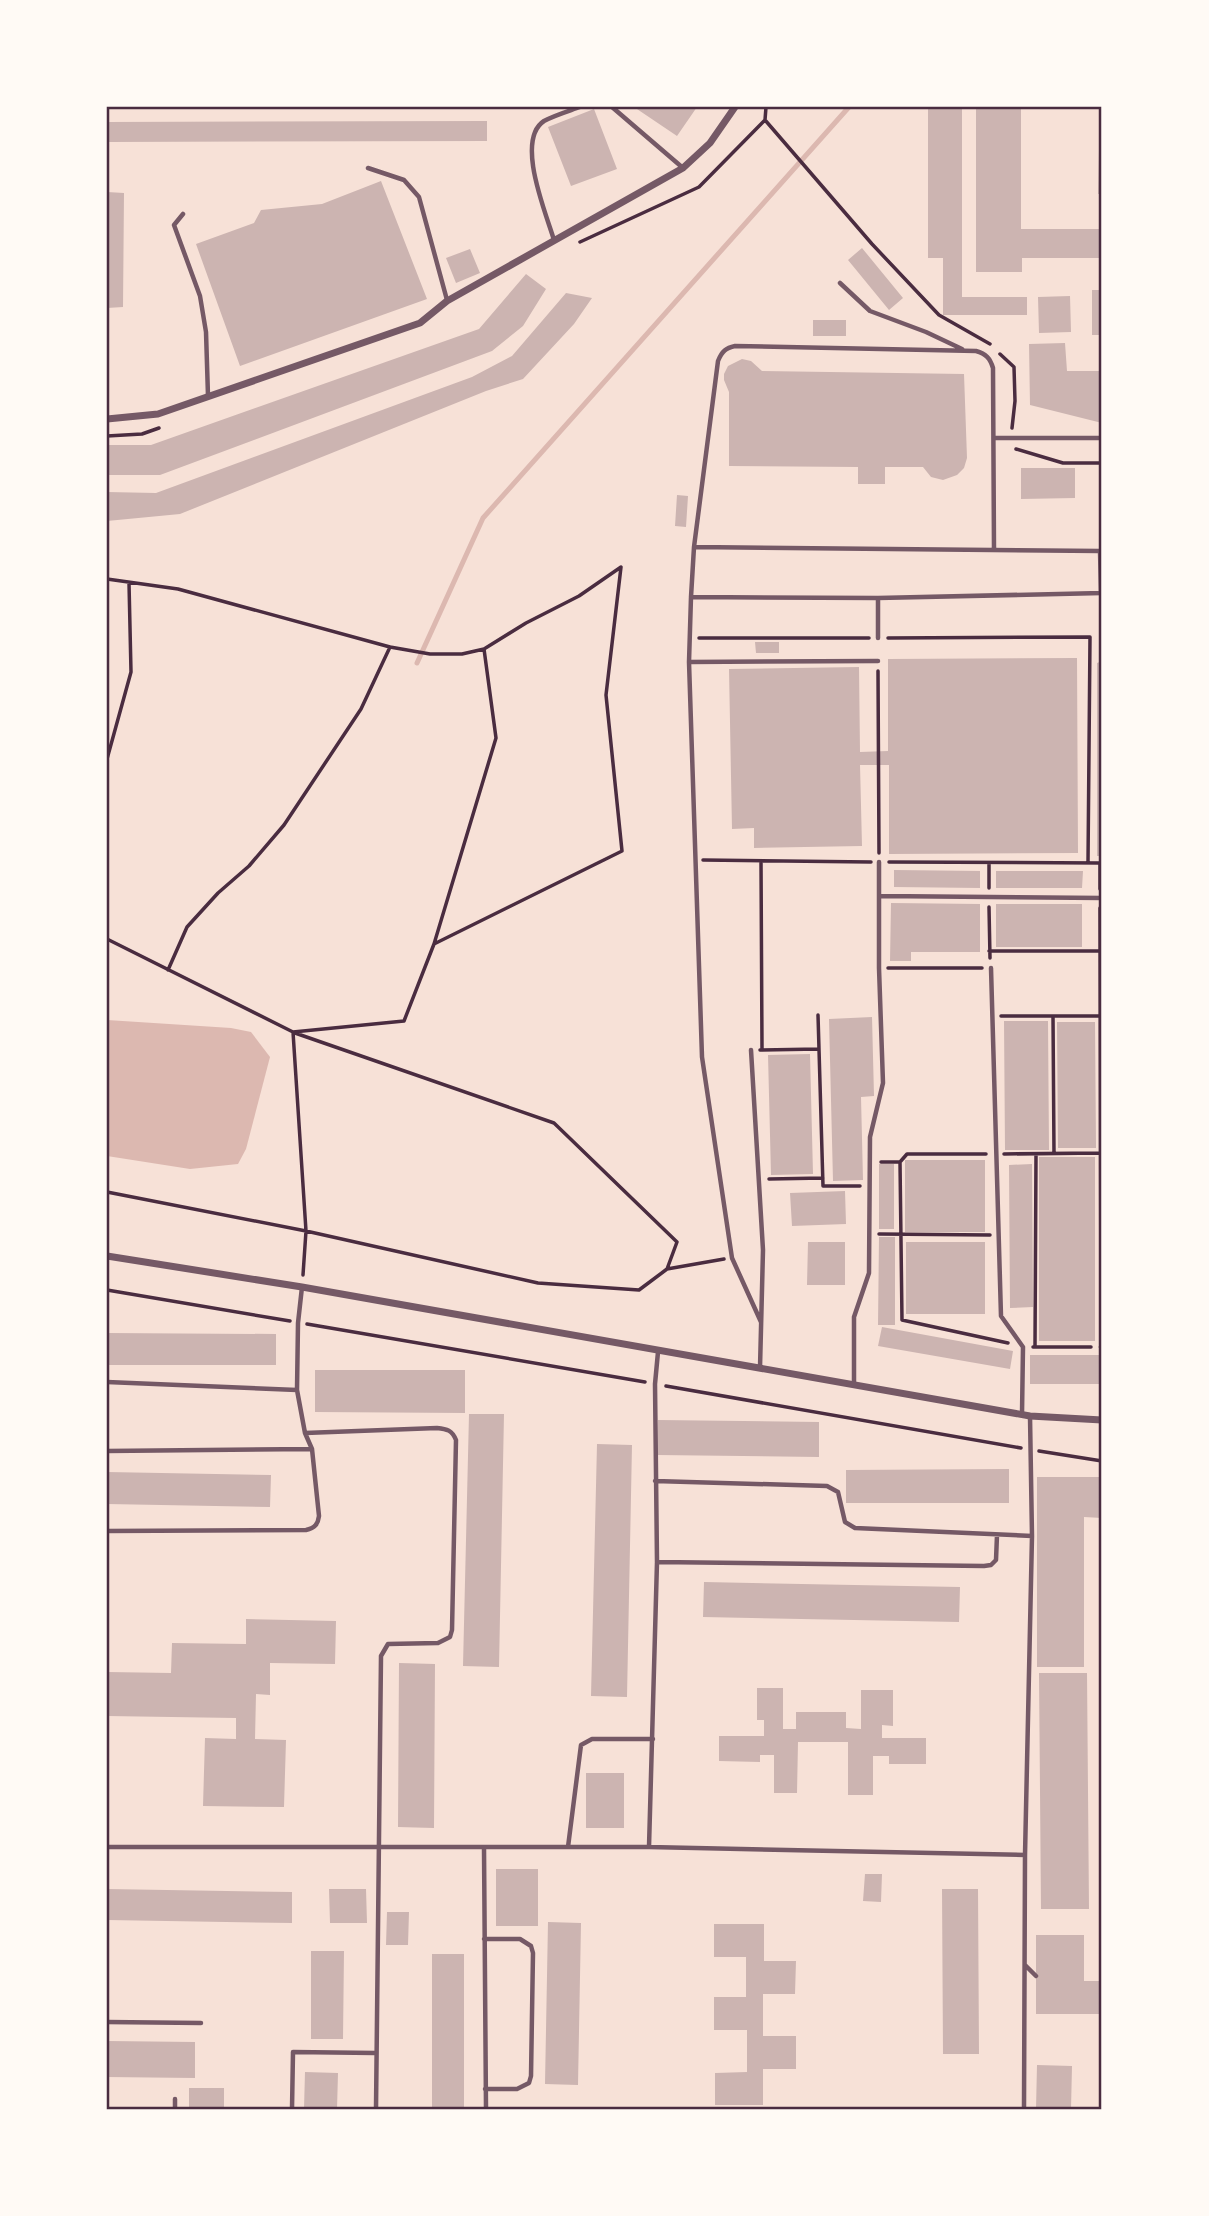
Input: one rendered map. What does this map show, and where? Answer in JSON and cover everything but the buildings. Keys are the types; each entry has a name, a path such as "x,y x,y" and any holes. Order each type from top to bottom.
{"street":[{"path":"107,418 158,414 419,323 447,301 683,168 710,144 735,107"},
{"path":"107,1256 302,1287 1026,1415 1102,1420"}],"lane":[{"path":"554,240 531,160 531,140 542,122 580,107"},
{"path":"612,107 683,168"},
{"path":"368,168 404,180 419,197 447,301"},
{"path":"183,214 174,225 200,296 206,332 208,396"},
{"path":"840,283 870,311 926,332 965,351"},
{"path":"761,1322 732,1258 702,1057 689,662 694,547 721,353 736,346 965,351 984,354 991,360 993,368 994,550"},
{"path":"994,438 1102,438"},
{"path":"691,597 878,598 1102,593 1100,551 694,547"},
{"path":"878,598 878,638"},
{"path":"689,662 878,662"},
{"path":"854,1386 854,1317 869,1273 870,1137 883,1083 879,968 880,862"},
{"path":"880,896 1101,898"},
{"path":"991,968 1001,1316 1023,1347 1032,1536 1024,2109"},
{"path":"751,1050 763,1250 760,1369"},
{"path":"107,1531 306,1530 318,1523 312,1449 305,1433 297,1390 298,1323 302,1287"},
{"path":"649,1847 657,1562 654,1384 659,1352"},
{"path":"107,1382 297,1390"},
{"path":"305,1433 437,1428 447,1429 454,1434 456,1440 450,1637 445,1642 438,1643 388,1644 381,1656 376,2109"},
{"path":"107,1451 312,1449"},
{"path":"655,1481 827,1486 838,1492 845,1522 855,1528 1032,1536"},
{"path":"657,1562 984,1566 991,1565 996,1560 997,1535"},
{"path":"568,1847 581,1745 592,1739 653,1739"},
{"path":"107,1847 649,1847 1026,1855"},
{"path":"484,1848 486,2109"},
{"path":"484,1939 520,1940 531,1946 533,1953 529,2082 517,2089 485,2089"},
{"path":"1024,1964 1036,1976"},
{"path":"107,2022 201,2023"},
{"path":"292,2109 293,2052 376,2053"},
{"path":"175,2099 175,2109"}],"path":[{"path":"766,107 765,120 881,255 939,315 986,341 1014,367 1012,438 1016,450 1063,463 1102,463"},
{"path":"107,579 178,589 390,647 430,654 462,654 484,649 526,623 579,596 621,566 606,695 622,851 434,944"},
{"path":"107,759 131,672 129,582"},
{"path":"690,638 1090,637 1088,863"},
{"path":"168,970 187,927 218,893 250,866 284,825 361,709 390,647"},
{"path":"293,1032 404,1021 434,944 496,738 484,649"},
{"path":"878,662 880,862"},
{"path":"694,860 1100,863 1101,1346 1023,1347 902,1320 900,1162 868,1162"},
{"path":"761,861 762,1050"},
{"path":"879,968 991,968 989,863"},
{"path":"107,939 293,1032 554,1123 677,1242 667,1269"},
{"path":"989,951 1100,951"},
{"path":"818,1015 823,1186 869,1186"},
{"path":"993,1016 1100,1016"},
{"path":"1053,1016 1054,1154"},
{"path":"293,1032 306,1231 302,1287"},
{"path":"751,1050 820,1049"},
{"path":"1035,1347 1036,1154"},
{"path":"759,1179 823,1178"},
{"path":"107,1192 306,1231 538,1283 639,1290 667,1269 732,1258"},
{"path":"869,1234 1000,1235"},
{"path":"107,1290 1102,1461"}],"shaded area":[{"path":"107,1020 231,1028 251,1032 270,1057 246,1149 238,1164 190,1169 107,1156"}],"waterway":[{"path":"417,663 483,518 849,107"}]}
